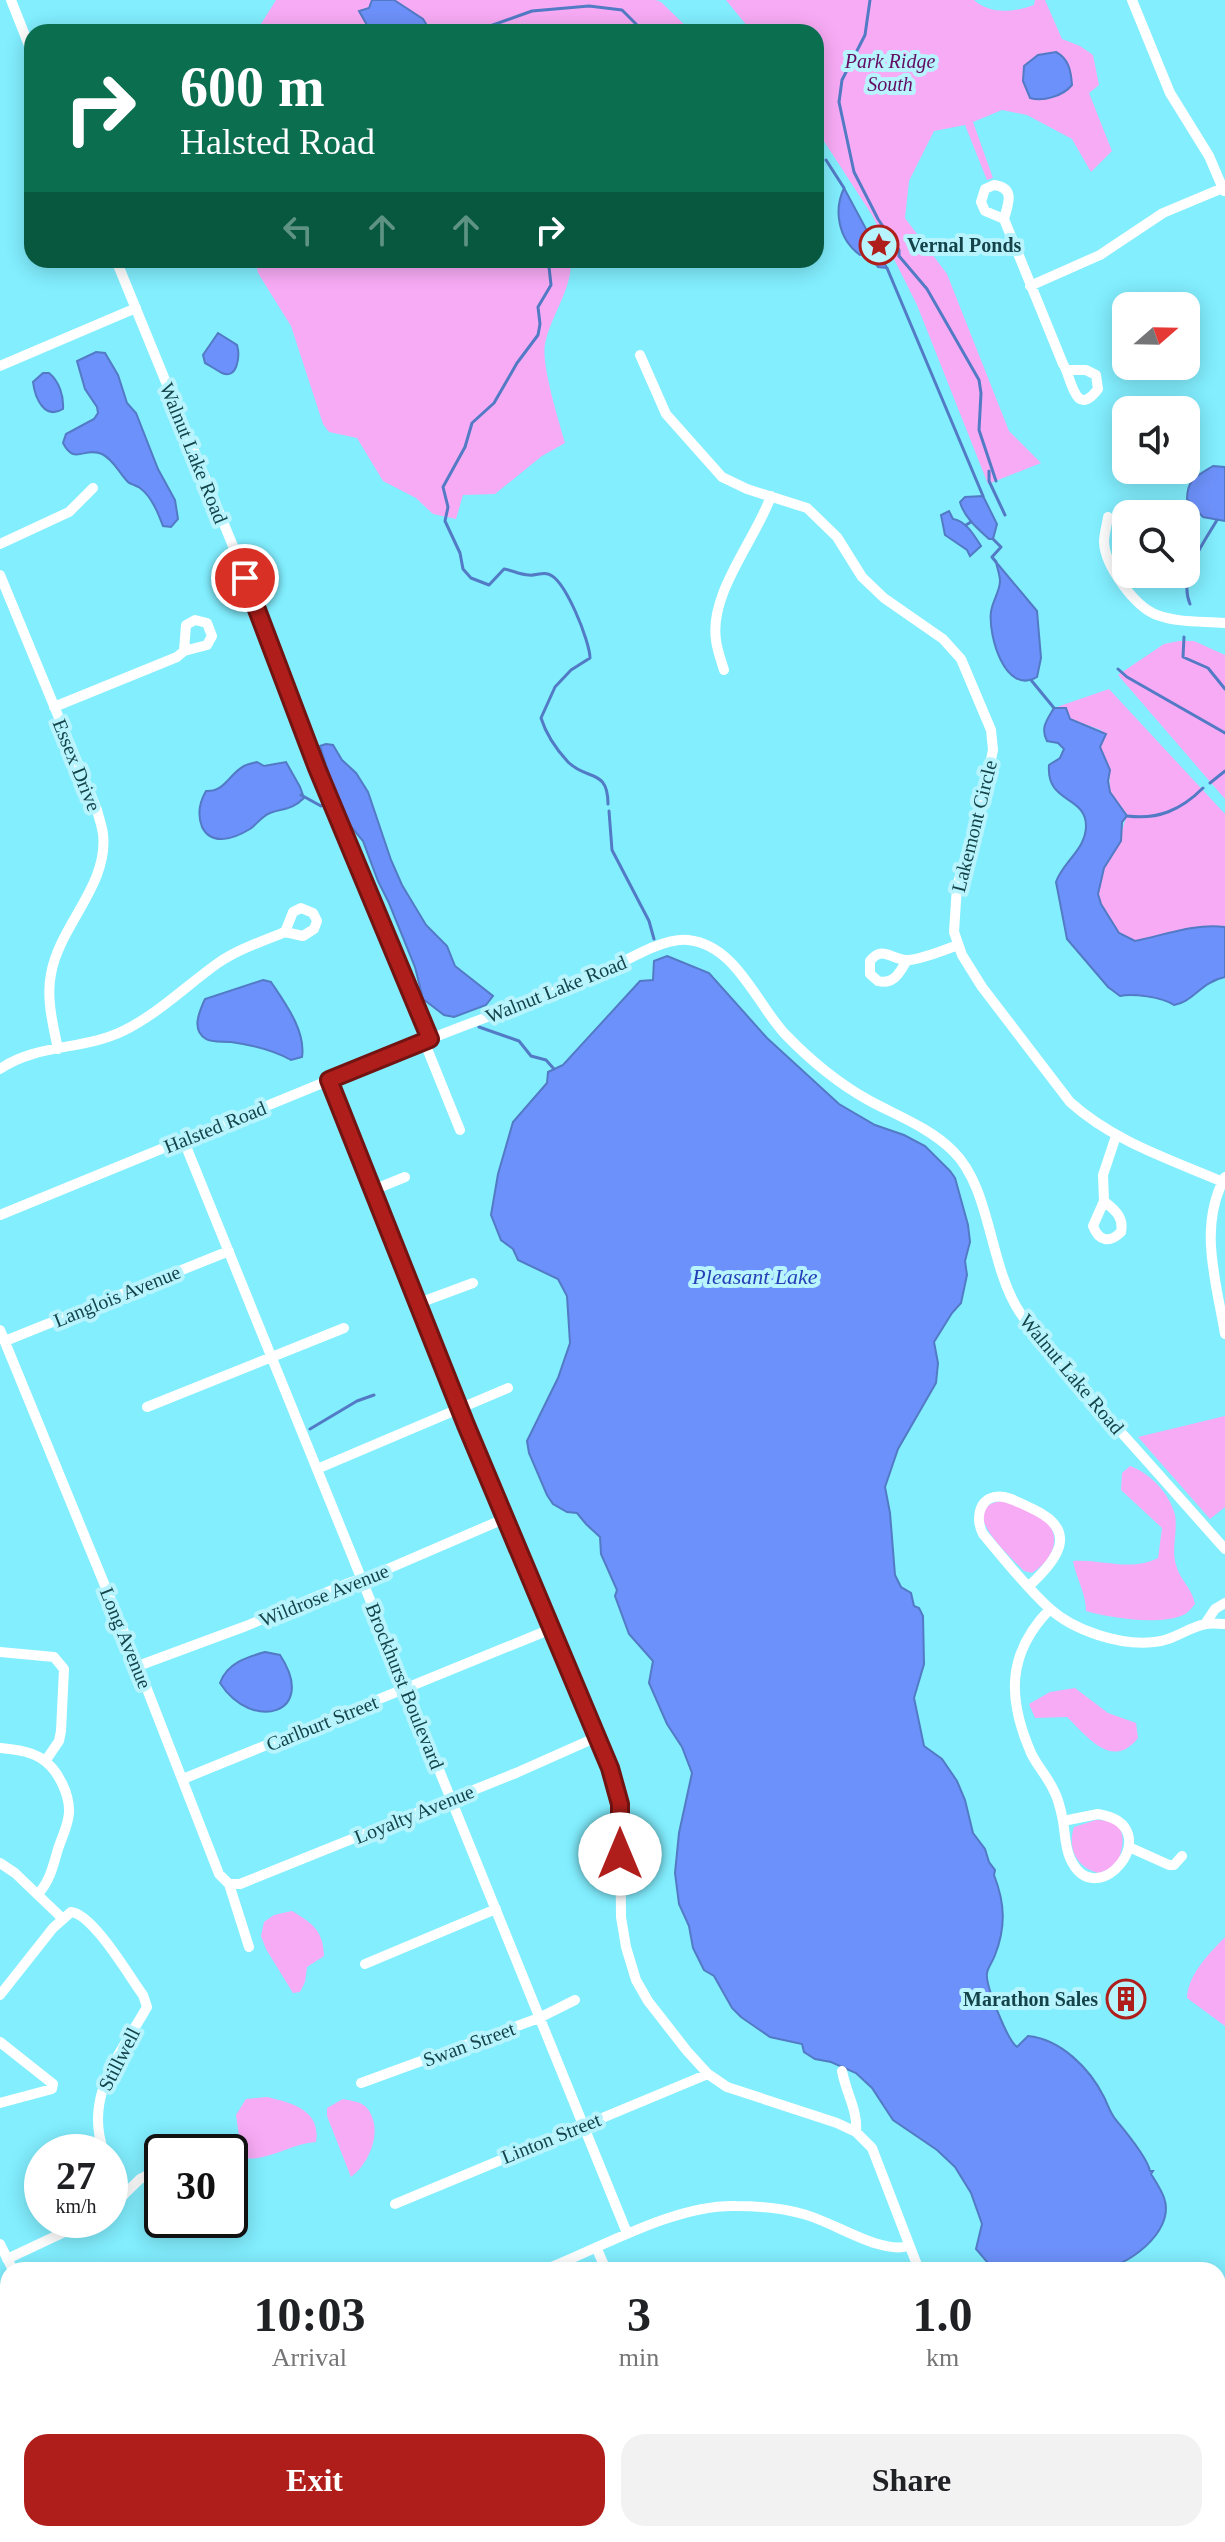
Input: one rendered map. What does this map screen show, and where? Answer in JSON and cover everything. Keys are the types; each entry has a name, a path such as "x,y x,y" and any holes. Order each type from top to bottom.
{"street":[{"path":"11,0 24,33"},
{"path":"1030,286 1100,255 1163,213 1224,189 1209,156 1170,93 1132,0"},
{"path":"1004,219 1068,370"},
{"name":"Walnut Lake Road","path":"119,268 235,551 317,768 427,1040 589,978 675,940 695,941 715,949 736,968 783,1032 841,1084 933,1136 953,1151 971,1179 1007,1291 1020,1314 1225,1549"},
{"path":"0,366 136,308"},
{"name":"Lakemont Circle","path":"640,355 666,414 705,461 722,477 747,489 807,508 837,537 862,577 884,598 943,639 961,659 991,730 993,750 982,803 957,886 954,922 965,962 982,987 1070,1102 1101,1128 1224,1179"},
{"path":"0,544 69,512 93,488"},
{"path":"724,670 716,641 718,605 771,496"},
{"path":"1108,517 1104,543 1108,556 1120,581 1142,606 1155,615 1179,621 1225,623"},
{"name":"Essex Drive","path":"0,575 97,810 103,835 102,854 95,877 69,925 50,975 52,1019 58,1049"},
{"path":"54,707 177,657 184,651"},
{"path":"0,1069 20,1058 106,1038 122,1031 221,961 285,932"},
{"path":"907,960 958,945"},
{"path":"427,1040 460,1130"},
{"name":"Halsted Road","path":"0,1215 427,1040"},
{"path":"329,1080 459,1408 610,1768 620,1804 621,1917 630,1964 641,1991 666,2026 708,2074 727,2087 856,2132 872,2148 915,2262"},
{"path":"1104,1201 1103,1175 1116,1136"},
{"name":"Brockhurst Boulevard","path":"183,1139 627,2233"},
{"path":"373,1190 405,1177"},
{"path":"1224,1179 1216,1194 1209,1235 1225,1330"},
{"name":"Langlois Avenue","path":"5,1341 229,1251"},
{"path":"419,1303 473,1283"},
{"path":"147,1407 344,1328"},
{"name":"Long Avenue","path":"0,1330 138,1666 219,1874 229,1884 249,1947"},
{"path":"317,1469 508,1388"},
{"path":"1030,1585 1053,1563 1056,1556 1060,1541 1055,1524 1039,1512 1005,1497 985,1502 977,1513 978,1524 991,1544 1050,1609 1087,1630 1136,1642 1155,1642 1205,1624 1225,1624"},
{"name":"Wildrose Avenue","path":"138,1666 361,1579 506,1518"},
{"path":"1205,1624 1215,1609 1225,1603"},
{"path":"1050,1609 1037,1622 1017,1658 1014,1701 1031,1753 1054,1789 1070,1857 1083,1874 1093,1877 1113,1873 1121,1866 1129,1847 1124,1828 1108,1815 1063,1821"},
{"name":"Carlburt Street","path":"183,1779 551,1629"},
{"path":"0,1652 54,1657 64,1669 61,1731 59,1741 46,1760"},
{"name":"Loyalty Avenue","path":"229,1884 240,1884 516,1773 597,1737"},
{"path":"0,1748 46,1760 65,1792 69,1811 49,1878 38,1894"},
{"path":"1129,1847 1169,1865 1174,1865 1182,1856"},
{"path":"0,1863 63,1919 0,1995"},
{"path":"365,1964 496,1909"},
{"name":"Stillwell","path":"63,1919 71,1912 79,1913 91,1924 143,1995 147,2007 119,2050 97,2103 100,2134"},
{"name":"Swan Street","path":"361,2083 539,2018 575,2000"},
{"path":"0,2042 53,2084 52,2089 0,2103"},
{"path":"842,2071 844,2086 857,2118 856,2132"},
{"name":"Linton Street","path":"395,2204 708,2074"},
{"path":"128,2191 144,2177"},
{"path":"564,2262 627,2233 708,2207 740,2206 803,2214 882,2244 908,2246"},
{"path":"7,2259 52,2238"},
{"path":"0,2244 9,2262"},
{"path":"597,2249 603,2262"},
{"path":"1156,2542 1167,2542"}],"green space":[{"path":"276,0 372,0 369,8 363,9 368,24 261,24"},
{"path":"394,0 656,0 684,24 426,24"},
{"name":"Park Ridge South","path":"726,0 974,0 980,5 1003,11 1034,5 1035,0 1045,0 1062,39 1093,55 1099,85 1089,93 1112,151 1091,172 1072,139 1027,115 1002,110 973,122 993,178 987,180 965,125 934,131 909,181 905,218 947,274 1009,431 1041,463 988,484 917,305 872,215 824,141 824,24 746,24"},
{"path":"257,268 570,268 544,353 565,443 542,456 495,494 463,495 456,519 433,514 416,498 383,481 357,438 329,432 323,424 291,326"},
{"path":"1194,641 1225,655 1225,799 1118,675 1164,644"},
{"path":"1109,689 1225,814 1225,927 1200,927 1132,941 1119,933 1101,904 1098,894 1104,868 1118,845 1127,814 1110,792 1109,766 1100,747 1105,736 1101,730 1070,719 1065,709 1054,708"},
{"path":"1225,1416 1225,1507 1210,1519 1138,1437"},
{"path":"1130,1466 1158,1485 1169,1499 1175,1515 1176,1565 1195,1604 1181,1616 1147,1620 1086,1611 1073,1561 1127,1565 1158,1558 1162,1528 1121,1490 1122,1473"},
{"path":"1001,1501 1041,1518 1050,1526 1054,1541 1050,1556 1032,1573 1024,1571 1008,1555 985,1523 983,1513 988,1506"},
{"path":"1075,1688 1108,1713 1136,1723 1138,1738 1128,1747 1109,1751 1091,1741 1067,1717 1035,1718 1029,1704 1050,1692"},
{"path":"1096,1820 1114,1824 1119,1828 1123,1841 1117,1865 1100,1873 1080,1862 1072,1842 1074,1827"},
{"path":"292,1911 316,1929 322,1940 324,1956 307,1967 300,1992 293,1993 261,1936 264,1922 274,1915"},
{"path":"1225,1937 1225,2026 1187,1998 1195,1973"},
{"path":"267,2097 295,2105 314,2122 316,2142 248,2159 248,2134 239,2134 236,2115 246,2099"},
{"path":"343,2099 365,2106 374,2126 369,2155 351,2177 327,2116 327,2108"}],"water":[{"path":"372,0 394,0 426,24 366,24 359,11 369,8"},
{"path":"1056,52 1068,66 1072,85 1052,97 1030,98 1023,81 1024,66 1038,55"},
{"path":"844,188 887,268 878,267 868,253 860,255 846,240 839,214"},
{"path":"218,333 237,345 237,365 232,373 222,373 205,363 203,355"},
{"path":"96,352 105,353 118,375 127,403 136,413 158,469 175,500 178,519 171,527 163,526 148,496 128,482 106,457 96,452 72,453 63,443 66,434 94,419 98,413 85,389 77,361"},
{"path":"43,373 53,376 62,394 63,409 57,412 46,410 36,395 33,382"},
{"path":"1213,466 1225,467 1225,521 1203,517 1200,500 1187,499 1190,484 1200,484 1200,475"},
{"path":"983,496 997,524 993,539 989,539 972,522 960,502 965,497"},
{"path":"949,511 953,519 969,529 981,546 970,556 967,550 945,535 941,515"},
{"path":"996,562 1037,611 1041,658 1037,677 1026,681 1008,671 992,635 991,612 1000,581"},
{"path":"1054,708 1066,708 1070,719 1106,734 1100,747 1110,770 1110,792 1127,816 1122,822 1121,841 1104,868 1098,894 1119,933 1135,941 1191,928 1225,927 1225,977 1210,983 1181,1003 1174,1005 1139,995 1120,996 1108,987 1067,939 1056,882 1082,842 1086,826 1080,809 1059,793 1050,778 1049,765 1060,758 1064,749 1058,743 1047,741 1044,732"},
{"path":"333,745 368,792 402,885 426,925 447,946 455,966 493,996 486,1005 454,1017 444,1015 423,999 415,967 363,841 349,824 337,799 320,746"},
{"path":"257,762 264,766 286,762 304,798 292,807 267,814 238,835 224,839 212,837 202,827 200,818 200,804 206,791 218,789 239,769"},
{"name":"Pleasant Lake","path":"667,956 709,973 767,1038 839,1104 875,1125 925,1146 955,1178 968,1225 967,1275 961,1303 934,1342 938,1363 936,1383 898,1449 885,1487 895,1575 901,1587 911,1593 914,1606 923,1616 924,1664 914,1698 924,1746 942,1759 957,1781 973,1833 995,1870 1002,1905 1002,1925 999,1945 987,1979 998,2012 1017,2047 1028,2036 1040,2038 1063,2049 1083,2066 1098,2086 1114,2117 1141,2152 1150,2171 1153,2171 1151,2174 1165,2201 1166,2213 1155,2236 1122,2262 987,2262 976,2249 982,2224 971,2193 955,2167 937,2150 893,2120 872,2088 856,2073 815,2059 804,2052 802,2044 770,2037 741,2017 732,2008 714,1976 704,1970 693,1948 689,1926 679,1904 675,1873 679,1833 692,1773 649,1683 653,1661 629,1634 615,1596 617,1590 601,1554 600,1537 577,1513 567,1512 553,1504 529,1453 527,1441 558,1378 570,1343 567,1296 558,1279 518,1260 513,1249 501,1240 491,1215 498,1174 513,1122 547,1083 548,1072 563,1065 640,981 653,980 654,961"},
{"path":"263,980 271,982 293,1018 301,1037 302,1057 291,1060 254,1046 211,1041 201,1035 198,1020 205,999"},
{"path":"265,1652 280,1655 290,1675 292,1691 287,1703 277,1710 263,1712 233,1699 220,1683 227,1670"}],"waterway":[{"path":"870,0 865,35 842,80 839,102 854,172 878,219 899,250 899,256 927,289 979,380 979,430 996,481"},
{"path":"495,24 532,11 589,6 622,10 636,24"},
{"path":"826,160 844,188"},
{"path":"549,268 551,285 538,307 538,335 517,363 494,403 472,423 465,447 443,487 448,507 445,521 460,553 463,569 471,578 489,585 504,569 526,575 548,574 555,578 569,598 581,625 590,658 571,670 555,687 541,718 552,741 568,762 604,785 608,804"},
{"path":"887,268 983,496"},
{"path":"989,471 989,481 1005,515"},
{"path":"1190,604 1187,593 1190,571 1217,520"},
{"path":"966,525 971,522"},
{"path":"993,539 1001,547 992,557 996,562"},
{"path":"1184,637 1183,657 1208,668 1225,689"},
{"path":"1118,669 1225,733"},
{"path":"1031,680 1054,708"},
{"path":"1210,783 1225,771"},
{"path":"1127,816 1168,812 1203,788"},
{"path":"301,795 321,806 337,799"},
{"path":"609,811 612,850 649,921 654,939"},
{"path":"479,1027 519,1041 531,1056 546,1060 554,1069"},
{"path":"310,1429 357,1401 374,1395"}],"place":[{"name":"Vernal Ponds","path":"879,245"},
{"name":"Marathon Sales","path":"1126,1999"}],"route":[{"path":"245,578 317,768 430,1039 329,1080 466,1425 610,1768 620,1804 620,1854"}]}
